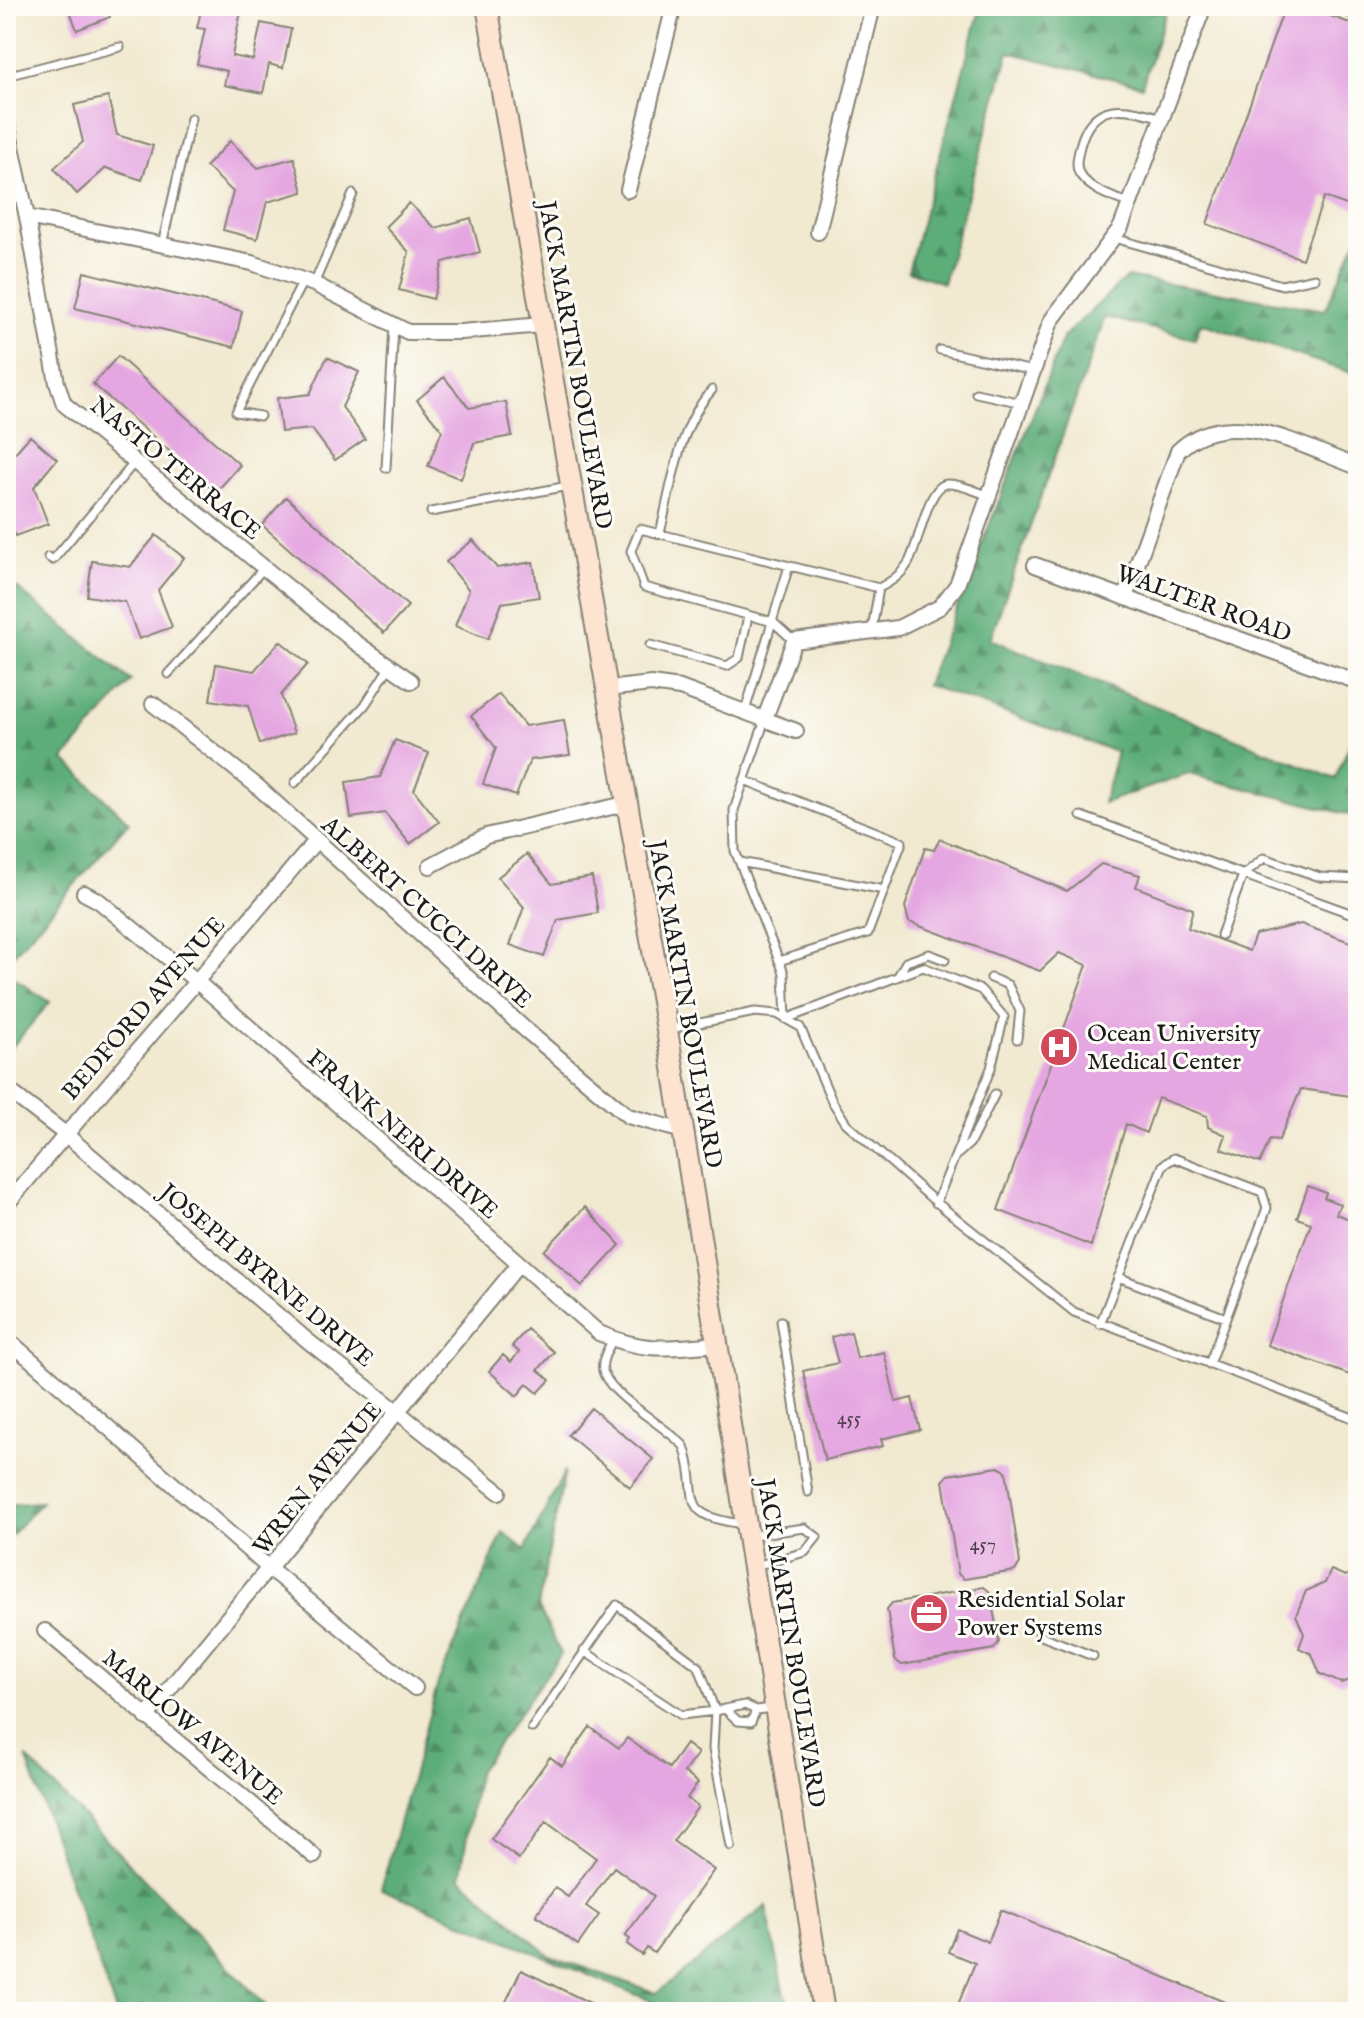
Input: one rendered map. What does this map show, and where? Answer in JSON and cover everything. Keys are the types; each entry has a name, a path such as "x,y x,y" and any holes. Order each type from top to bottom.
{"street":[{"name":"JACK MARTIN BOULEVARD","path":"487,6 667,1030 753,1567 766,1709 824,2012"},
{"path":"628,190 674,6"},
{"path":"818,232 873,6"},
{"path":"765,718 794,641 898,628 940,607 957,585 1051,321 1114,238 1163,119 1204,6"},
{"name":"NASTO TERRACE","path":"6,119 57,383 64,404 264,568 411,681"},
{"path":"27,217 252,263 309,282 408,332 461,332 542,325"},
{"path":"1125,598 1178,451 1192,437 1223,427 1254,430 1358,467"},
{"name":"WALTER ROAD","path":"1035,565 1358,682"},
{"path":"606,689 651,684 680,688 796,731"},
{"name":"ALBERT CUCCI DRIVE","path":"153,704 257,786 315,842 628,1116 683,1131"},
{"path":"430,866 486,836 625,804"},
{"name":"BEDFORD AVENUE","path":"6,1205 64,1133 315,842"},
{"name":"FRANK NERI DRIVE","path":"84,893 99,901 195,980 599,1333 631,1347 668,1349 717,1344"},
{"name":"JOSEPH BYRNE DRIVE","path":"8,1090 64,1133 308,1341 499,1492"},
{"name":"WREN AVENUE","path":"146,1717 519,1264"},
{"path":"6,1338 270,1569 415,1688"},
{"name":"MARLOW AVENUE","path":"45,1631 314,1856"}],"lane":[{"path":"1332,6 1358,16"},
{"path":"6,76 120,47"},
{"path":"1130,204 1096,189 1079,174 1076,162 1085,127 1097,116 1131,108 1163,119"},
{"path":"162,247 191,118"},
{"path":"260,416 236,412 309,282 353,194"},
{"path":"1114,238 1282,285 1315,278"},
{"path":"386,468 394,325"},
{"path":"940,350 1033,371"},
{"path":"660,533 685,436 699,404 712,390"},
{"path":"976,393 1022,403"},
{"path":"48,557 53,560 134,463"},
{"path":"794,641 773,622 644,587 631,551 640,529 879,588 895,579 909,563 932,498 939,488 948,484 989,496"},
{"path":"431,512 570,486"},
{"path":"745,711 789,566"},
{"path":"168,674 264,568"},
{"path":"872,629 879,588"},
{"path":"650,645 727,666 739,658 748,616"},
{"path":"295,783 365,705 390,666"},
{"path":"765,718 734,810 735,851 784,973 786,1019"},
{"path":"744,780 902,842 868,933 779,961"},
{"path":"1081,816 1358,916"},
{"path":"1221,935 1243,875 1264,858 1320,877 1358,879"},
{"path":"740,862 884,890"},
{"path":"897,977 906,962 929,954 945,960"},
{"path":"786,1019 923,967 981,990 1004,1017 991,1068 936,1203"},
{"path":"991,978 1008,985 1020,1011 1017,1039"},
{"path":"667,1030 755,1012 777,1014 786,1019 800,1027 832,1101 846,1123 936,1203 1050,1295 1100,1324 1358,1420"},
{"path":"956,1155 970,1143 995,1094"},
{"path":"1100,1324 1167,1161 1174,1158 1262,1192 1267,1208 1209,1364"},
{"path":"1118,1277 1226,1318"},
{"path":"781,1321 808,1492"},
{"path":"613,1339 603,1361 603,1373 615,1388 684,1446 692,1496 698,1510 710,1520 747,1530 805,1528 817,1537 805,1552 753,1567"},
{"path":"532,1728 617,1605 699,1667 715,1711 713,1749 731,1846"},
{"path":"1039,1635 1093,1656"},
{"path":"584,1651 681,1715 727,1711 745,1705 766,1709"},
{"path":"727,1711 738,1721 751,1722 766,1709"}],"green space":[{"path":"981,6 1168,6 1142,86 1009,52 943,283 908,271"},
{"path":"1358,236 1358,375 1201,323 1195,339 1105,317 990,639 1335,779 1358,725 1358,817 1189,774 1103,803 1117,752 926,685 1064,336 1127,277 1325,310"},
{"path":"6,579 131,681 64,759 129,822 6,963"},
{"path":"6,973 50,1002 6,1054"},
{"path":"565,1471 538,1606 561,1654 478,1772 460,1877 550,1956 657,1993 766,1906 789,2012 678,2012 381,1889 438,1683 503,1532 525,1550"},
{"path":"41,1502 6,1541 6,1505"},
{"path":"26,1757 272,2012 116,2012"}],"building":[{"path":"68,6 106,6 110,17 77,30"},
{"path":"202,6 242,6 232,56 253,60 261,23 291,29 283,68 269,64 263,93 224,85 227,71 197,64 205,29 197,28"},
{"path":"1285,6 1303,6 1358,26 1358,209 1324,197 1302,259 1207,224"},
{"path":"108,97 117,135 153,146 142,180 106,168 77,194 54,168 83,142 74,105"},
{"path":"230,141 258,168 294,158 303,192 267,202 257,239 223,230 233,192 206,166"},
{"path":"409,203 435,228 471,218 480,252 443,262 433,299 399,290 409,252 385,227"},
{"path":"84,272 242,311 234,347 75,308"},
{"path":"118,356 240,465 216,492 93,384"},
{"path":"327,357 359,372 342,407 365,439 335,460 312,429 281,432 277,398 310,394"},
{"path":"444,377 469,408 506,402 512,436 474,443 461,479 428,466 442,430 417,400"},
{"path":"30,436 57,459 34,487 48,524 15,536 6,513 6,463"},
{"path":"286,497 408,606 384,633 262,525"},
{"path":"156,535 184,558 158,590 172,627 139,639 125,602 87,596 92,561 130,567"},
{"path":"473,540 497,568 533,562 539,597 502,603 488,639 455,626 469,590 446,562"},
{"path":"280,641 308,664 281,695 294,733 260,744 248,706 210,700 216,664 254,671"},
{"path":"499,694 525,726 564,720 570,755 530,760 516,796 483,784 496,748 471,716"},
{"path":"395,740 429,753 414,790 439,822 410,844 385,813 351,818 346,782 380,777"},
{"name":"Ocean University Medical Center","path":"940,839 1067,891 1101,864 1140,875 1136,887 1193,909 1188,928 1249,951 1255,935 1301,924 1358,945 1358,1097 1301,1089 1279,1140 1270,1139 1260,1163 1221,1149 1226,1135 1208,1127 1207,1116 1158,1098 1146,1133 1126,1124 1091,1246 998,1210 1087,965 1059,953 1040,971 909,922 905,907 925,848 934,850"},
{"path":"527,854 552,884 592,877 598,913 558,920 544,957 510,945 524,907 498,877"},
{"path":"1308,1186 1326,1193 1324,1198 1340,1204 1336,1214 1358,1222 1358,1378 1267,1345 1311,1223 1297,1218"},
{"path":"585,1207 620,1245 582,1286 544,1251"},
{"path":"527,1329 554,1352 538,1370 550,1380 538,1393 527,1384 517,1396 489,1371 503,1355 511,1362 519,1352 512,1346"},
{"path":"851,1332 857,1358 884,1352 896,1402 912,1398 920,1430 881,1439 883,1446 825,1460 803,1371 838,1363 831,1337"},
{"path":"591,1408 653,1459 630,1487 568,1435"},
{"path":"998,1467 1006,1471 1020,1563 1015,1571 964,1579 958,1574 943,1481 948,1475"},
{"path":"1331,1570 1345,1576 1358,1571 1358,1677 1341,1683 1320,1674 1312,1654 1299,1648 1304,1634 1296,1615 1306,1591 1325,1583"},
{"path":"984,1587 990,1592 999,1642 994,1649 902,1665 895,1660 887,1609 892,1603"},
{"path":"590,1727 619,1748 627,1738 669,1768 686,1744 698,1753 684,1772 698,1783 687,1798 698,1807 673,1841 714,1870 654,1953 647,1948 642,1955 627,1944 630,1939 625,1936 654,1896 614,1867 586,1906 599,1915 578,1945 536,1915 555,1888 568,1897 596,1858 546,1822 519,1859 491,1839 550,1757 562,1766"},
{"path":"1001,1910 1249,2012 955,2012 975,1963 948,1952 957,1929 988,1942"},
{"path":"521,1970 609,2012 513,2012 503,2008"}],"place":[{"name":"Ocean University Medical Center","path":"1059,1047"},
{"name":"Residential Solar Power Systems","path":"929,1613"}]}
